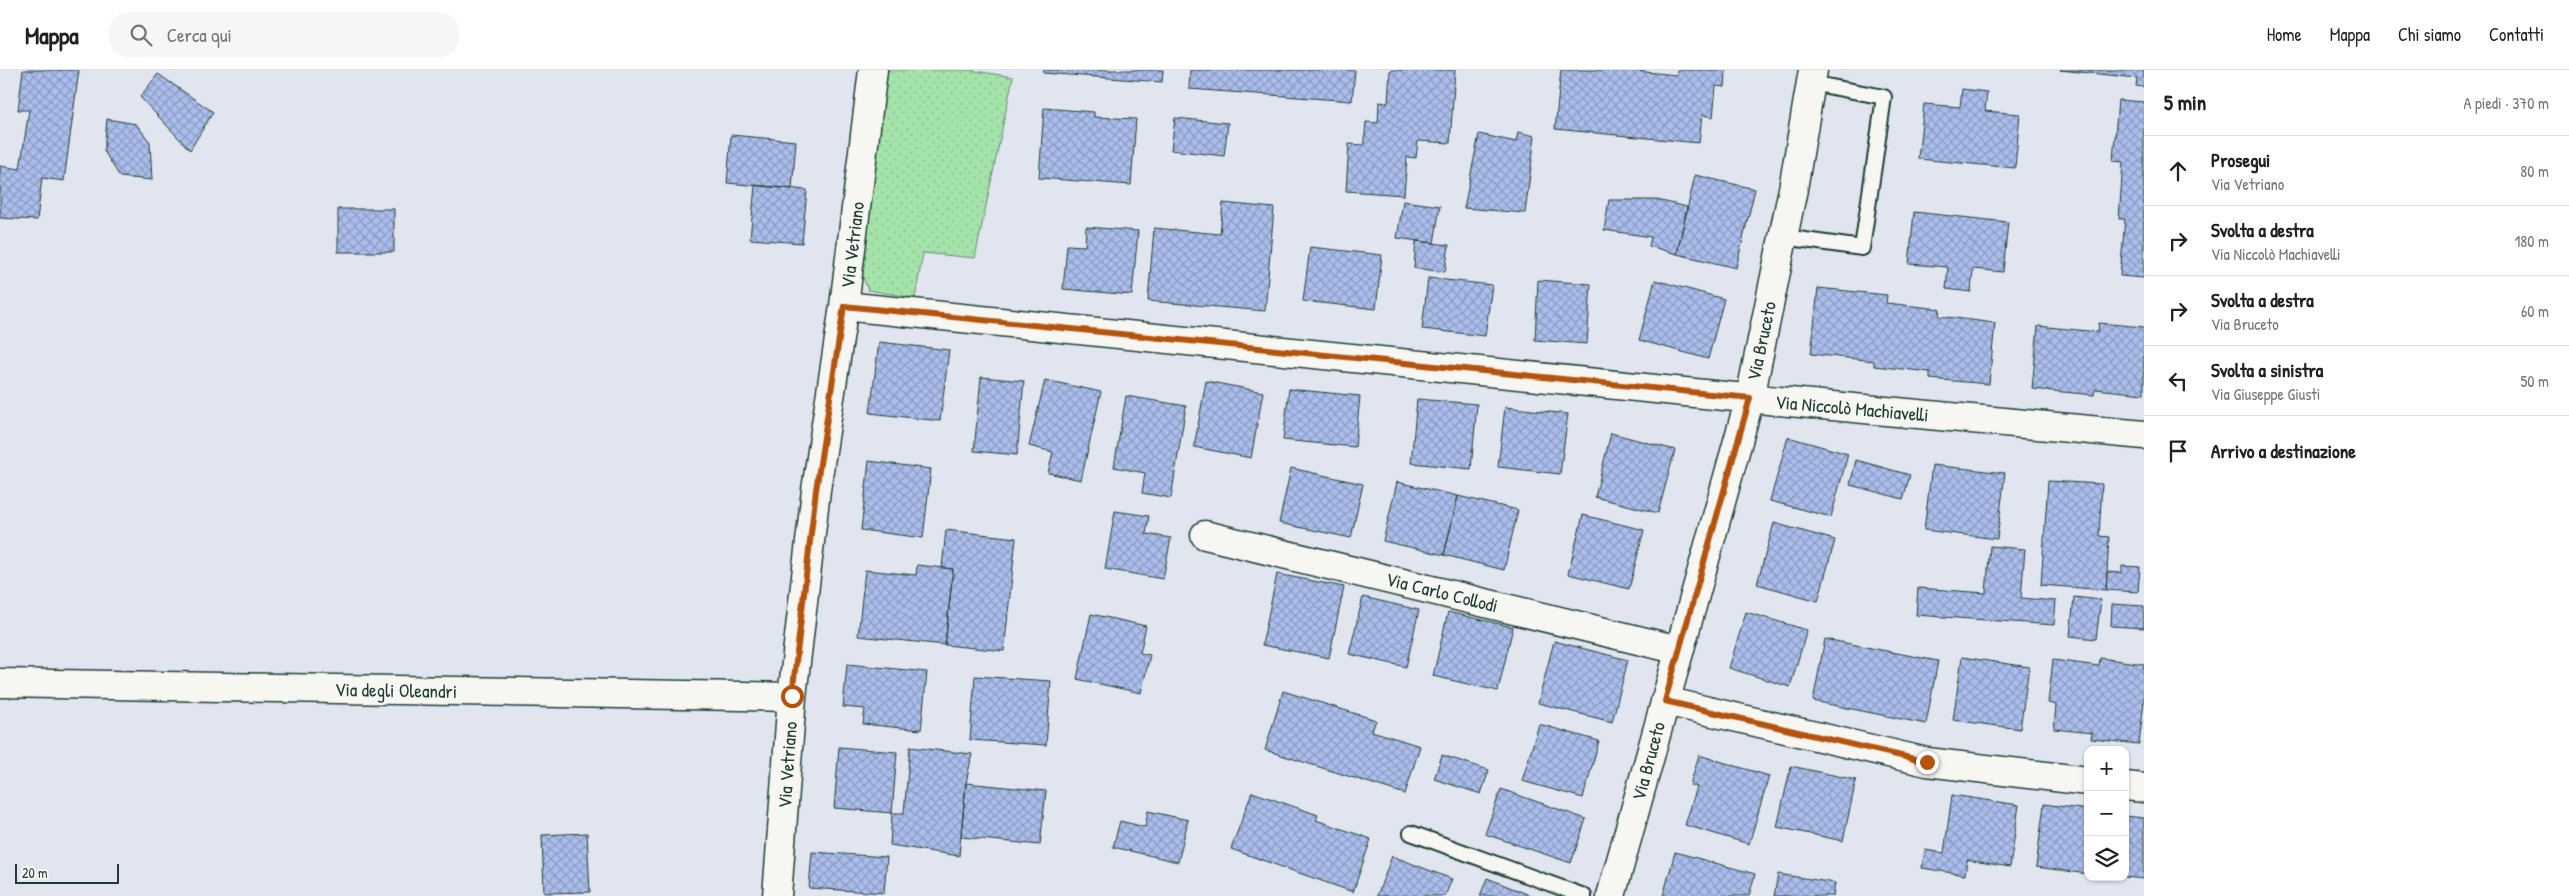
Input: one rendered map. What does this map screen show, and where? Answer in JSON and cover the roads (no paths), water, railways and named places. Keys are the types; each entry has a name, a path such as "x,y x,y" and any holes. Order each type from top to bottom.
{"street":[{"name":"Via Vetriano","path":"777,896 792,696 816,490 844,306 873,70"},
{"name":"Via Bruceto","path":"1611,896 1750,398 1812,76"},
{"name":"Via Niccolò Machiavelli","path":"844,306 1750,398 2144,435"},
{"name":"Via Carlo Collodi","path":"1205,535 1679,650"},
{"name":"Via degli Oleandri","path":"0,682 792,696"},
{"path":"1665,701 1927,762 2084,781"},
{"path":"2129,786 2144,788"}],"lane":[{"path":"1782,237 1862,248 1884,98 1812,76"},
{"path":"1412,833 1584,896"}]}
